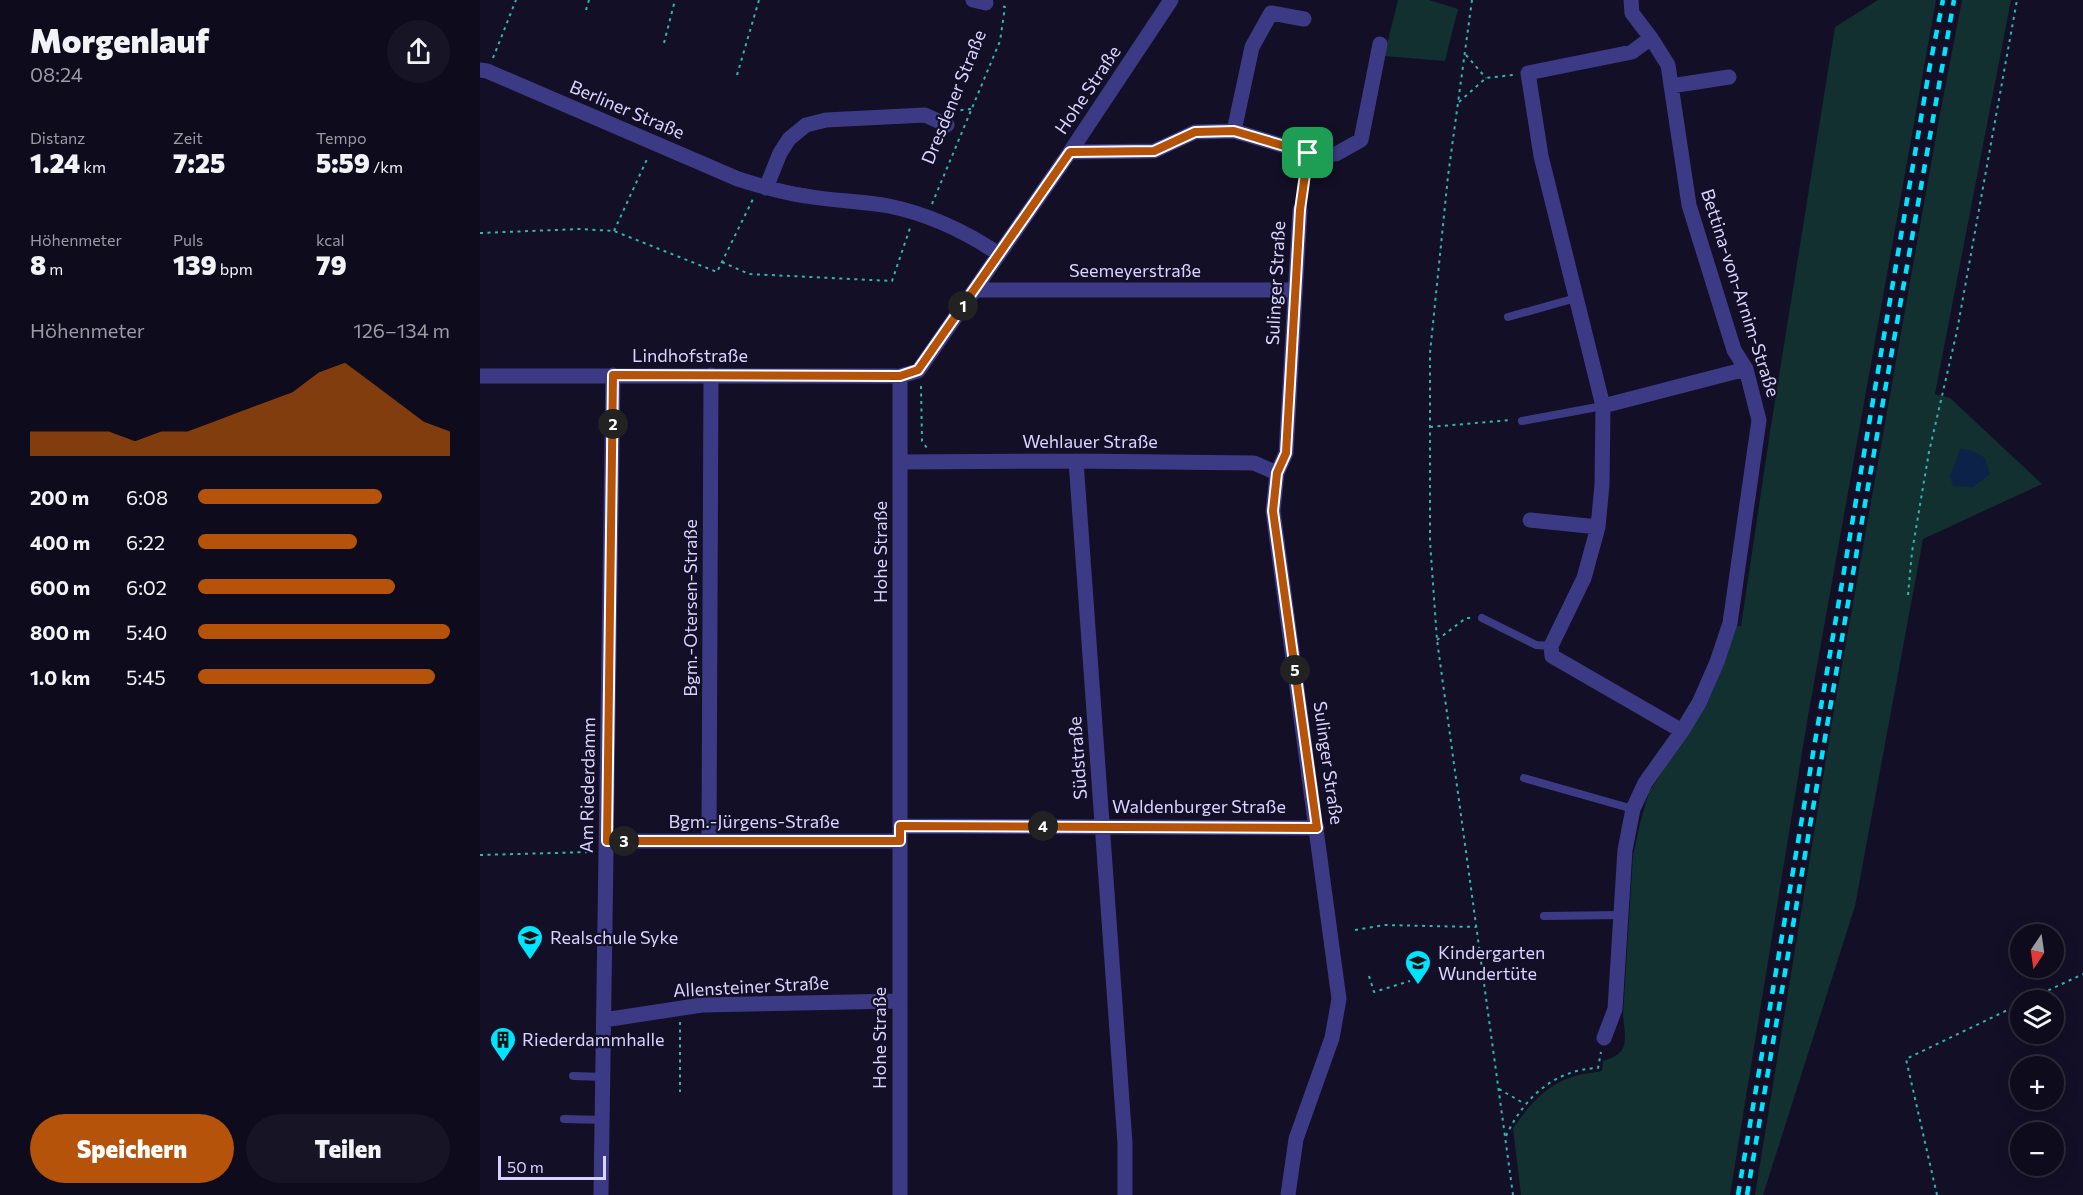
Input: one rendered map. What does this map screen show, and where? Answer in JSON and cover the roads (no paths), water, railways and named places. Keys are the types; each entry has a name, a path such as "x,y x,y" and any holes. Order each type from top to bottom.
{"street":[{"name":"Hohe Straße","path":"900,1195 900,376 918,370 1070,152 1171,0"},
{"name":"Bettina-von-Arnim-Straße","path":"1604,1038 1615,1009 1625,850 1633,809 1645,783 1699,703 1717,662 1730,623 1759,420 1746,369 1734,350 1689,205 1668,65 1632,13 1631,0"},
{"path":"1234,131 1252,47 1271,13 1304,19"},
{"path":"1651,38 1632,52 1528,73 1541,156 1603,406 1602,485 1598,527 1584,578 1551,646 1552,657 1682,731"},
{"path":"1070,152 1154,151 1195,132 1234,131 1308,153 1336,154 1361,140 1380,44"},
{"name":"Berliner Straße","path":"484,71 738,179 762,187 805,196 889,206 921,216 980,241 999,254"},
{"path":"1671,86 1730,77"},
{"name":"Dresdener Straße","path":"762,187 789,139 806,125 826,120 925,115 947,125"},
{"name":"Sulinger Straße","path":"1288,1195 1296,1138 1332,1038 1339,999 1273,511 1277,473 1286,453 1300,210"},
{"name":"Seemeyerstraße","path":"975,290 1295,290"},
{"path":"1603,406 1746,369"},
{"name":"Am Riederdamm","path":"601,1195 613,375"},
{"name":"Bgm.-Otersen-Straße","path":"709,841 711,375"},
{"name":"Lindhofstraße","path":"480,376 900,376"},
{"name":"Wehlauer Straße","path":"900,462 1076,461 1254,464 1277,473"},
{"name":"Südstraße","path":"1076,461 1125,1143 1125,1195"},
{"path":"1530,520 1598,527"},
{"name":"Waldenburger Straße","path":"900,833 1102,826 1317,828"},
{"name":"Bgm.-Jürgens-Straße","path":"607,846 900,833"},
{"name":"Allensteiner Straße","path":"604,1020 702,1005 900,1001"}],"lane":[{"path":"1508,317 1576,298"},
{"path":"1522,421 1603,406"},
{"path":"1482,618 1536,645 1551,646"},
{"path":"1524,778 1633,809"},
{"path":"1544,916 1621,915"},
{"path":"573,1076 603,1077"},
{"path":"564,1119 602,1120"}],"water":[{"path":"1960,449 1973,451 1985,458 1990,474 1973,487 1953,486 1950,476"}],"railway":[{"path":"1738,1195 1930,65 1943,0"},
{"path":"1747,1195 1954,0"}],"place":[{"name":"Realschule Syke","path":"530,961"},
{"name":"Kindergarten Wundertüte","path":"1418,986"},
{"name":"Riederdammhalle","path":"503,1063"}]}
